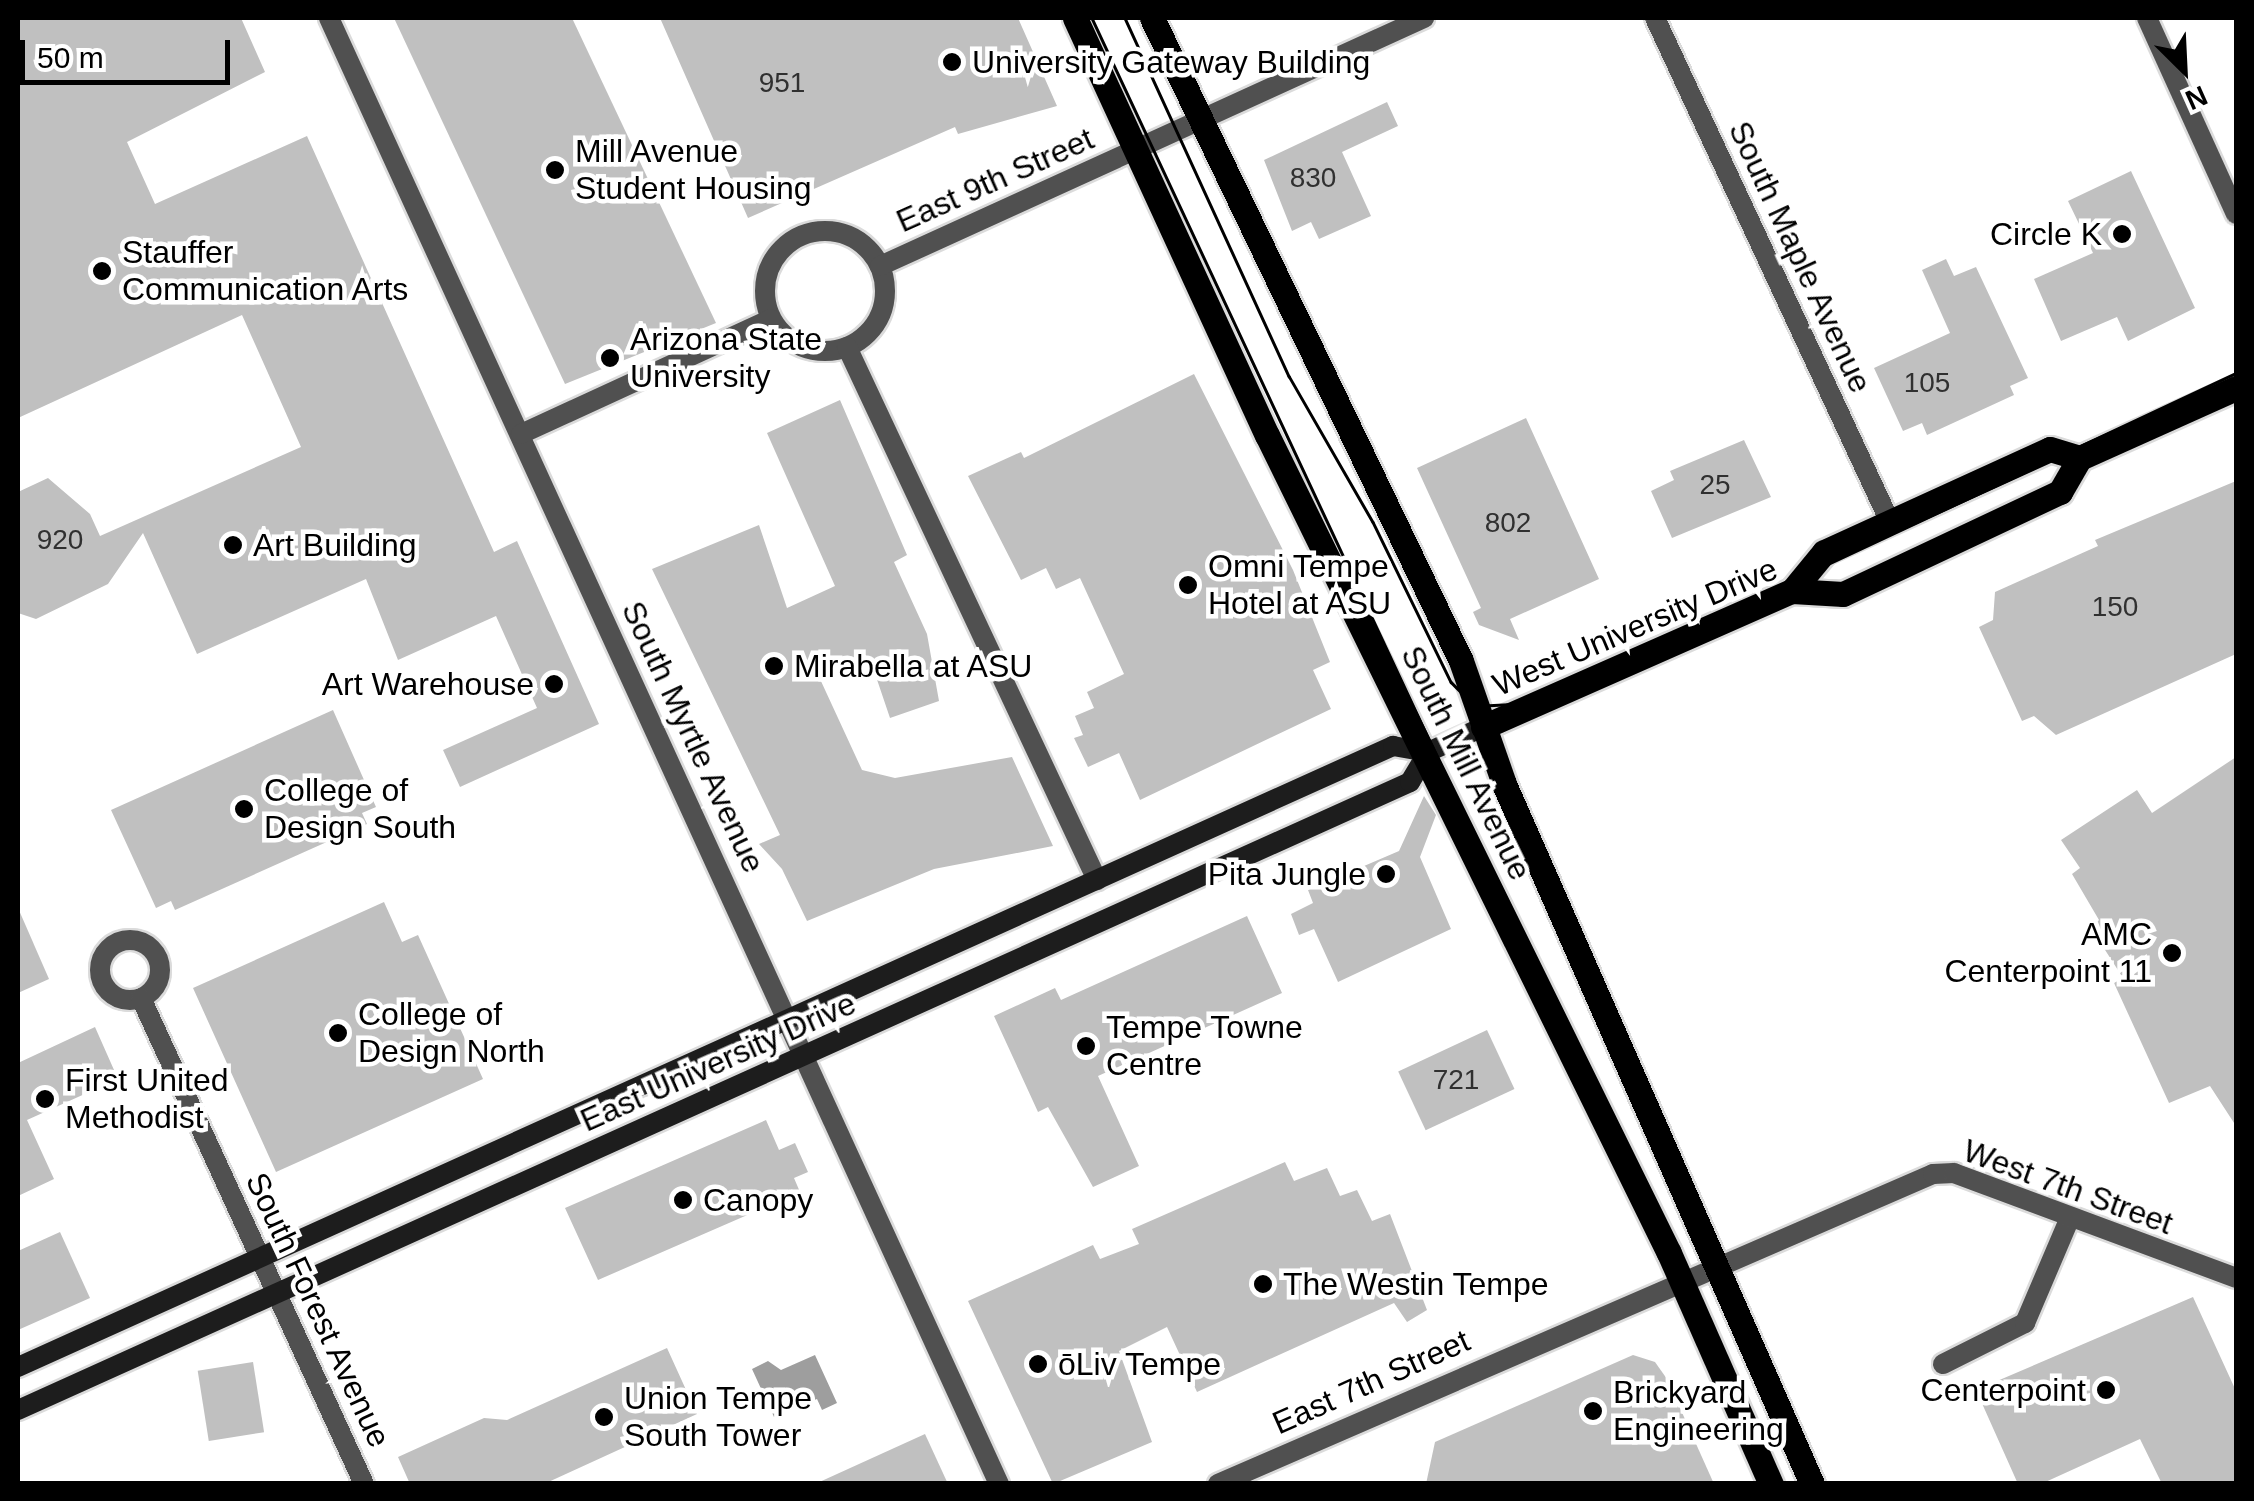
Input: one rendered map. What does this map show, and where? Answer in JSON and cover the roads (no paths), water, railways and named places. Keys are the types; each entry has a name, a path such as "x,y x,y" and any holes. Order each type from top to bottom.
{"main road":[{"name":"South Mill Avenue","path":"1074,18 1267,435 1428,752 1535,990 1679,1279 1771,1484"},
{"name":"South Mill Avenue","path":"1152,18 1412,551 1483,727 1812,1484"},
{"name":"West University Drive","path":"1483,727 1792,591 1843,594 2060,492 2080,458 2236,388"},
{"path":"1792,591 1824,552 2050,449 2080,458"},
{"name":"East University Drive","path":"18,1367 1392,746 1428,752 1483,727"},
{"name":"East University Drive","path":"18,1410 1410,782 1428,752"}],"street":[{"name":"South Myrtle Avenue","path":"329,18 998,1484"},
{"name":"East 9th Street","path":"880,266 1424,18"},
{"name":"South Maple Avenue","path":"1656,18 1890,522"},
{"path":"2147,18 2236,214"},
{"path":"836,232 870,250 880,266 884,304 864,338 847,348 812,350 771,319 765,301 771,264 798,237 836,232"},
{"path":"521,434 771,319"},
{"path":"847,348 1097,880"},
{"name":"South Forest Avenue","path":"142,998 364,1484"},
{"name":"West 7th Street","path":"1714,1264 1933,1174 1954,1173 2069,1220 2236,1278"},
{"path":"1943,1364 2025,1323 2069,1220"},
{"name":"East 7th Street","path":"1218,1484 1714,1264"}],"tram line":[{"path":"1092,18 1777,1484"},
{"path":"1125,18 1289,376 1373,522 1451,682 1475,706 1531,703 2236,373"}],"place":[{"name":"University Gateway Building","path":"952,62"},
{"name":"Mill Avenue Student Housing","path":"555,170"},
{"name":"Circle K","path":"2122,234"},
{"name":"Stauffer Communication Arts","path":"102,271"},
{"name":"Arizona State University","path":"610,358"},
{"name":"Art Building","path":"233,545"},
{"name":"Omni Tempe Hotel at ASU","path":"1188,585"},
{"name":"Mirabella at ASU","path":"774,666"},
{"name":"Art Warehouse","path":"554,684"},
{"name":"College of Design South","path":"244,809"},
{"name":"Pita Jungle","path":"1386,874"},
{"name":"AMC Centerpoint 11","path":"2172,953"},
{"name":"College of Design North","path":"338,1033"},
{"name":"Tempe Towne Centre","path":"1086,1046"},
{"name":"First United Methodist","path":"45,1099"},
{"name":"Canopy","path":"683,1200"},
{"name":"The Westin Tempe","path":"1263,1284"},
{"name":"ōLiv Tempe","path":"1038,1364"},
{"name":"Centerpoint","path":"2106,1390"},
{"name":"Brickyard Engineering","path":"1593,1411"},
{"name":"Union Tempe South Tower","path":"604,1417"}]}
